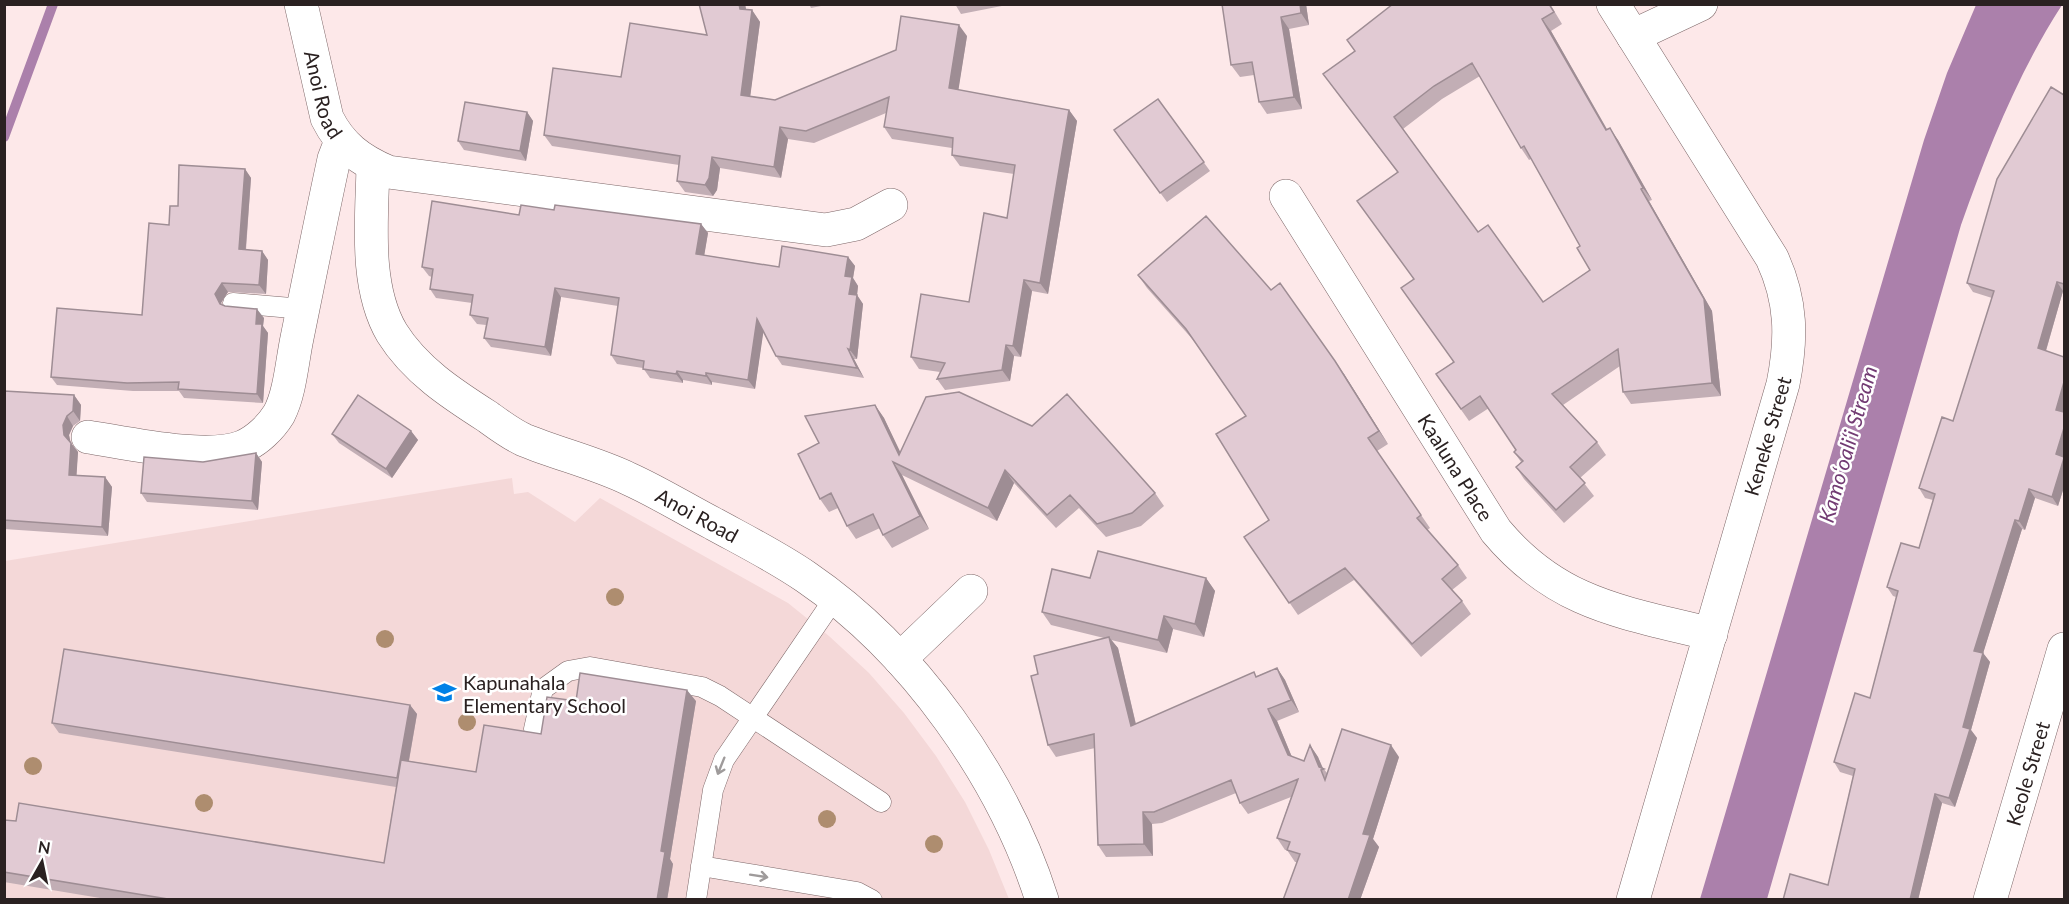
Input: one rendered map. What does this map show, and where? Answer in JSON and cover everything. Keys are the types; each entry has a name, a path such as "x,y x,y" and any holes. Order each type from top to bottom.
{"street":[{"name":"Anoi Road","path":"301,4 327,118 342,141 360,158 388,172 826,230 856,224 891,205"},
{"name":"Keneke Street","path":"1613,4 1772,258 1782,279 1789,313 1789,355 1783,384 1633,900"},
{"path":"1633,36 1701,4"},
{"path":"88,437 170,450 205,452 241,447 258,437 280,411 334,159 342,141"},
{"name":"Anoi Road","path":"373,166 372,209 377,292 391,332 412,362 456,397 520,438 627,477 806,577 834,599 900,659 963,739 1018,837 1042,900"},
{"name":"Kaaluna Place","path":"1286,196 1496,531 1514,552 1548,580 1579,598 1604,607 1711,634"},
{"path":"900,659 970,591"},
{"name":"Keole Street","path":"1990,900 2064,649"}],"lane":[{"path":"233,303 303,309"},
{"path":"696,900 718,774 730,747 834,599"},
{"path":"534,729 543,689 568,671 590,668 695,686 720,696 881,802"},
{"path":"701,866 857,891 873,900"}],"shaded area":[{"name":"Kapunahala Elementary School","path":"512,478 514,494 528,492 575,522 600,498 788,603 829,636 869,673 904,713 936,756 965,802 989,850 1009,899 5,900 5,561"}],"water":[{"name":"Kamoʻoaliʻi Stream","path":"1976,5 2062,5 2031,57 2005,112 1961,225 1767,899 1700,899 1924,140 1947,73"}],"building":[{"path":"699,4 739,4 740,9 752,10 741,95 775,100 896,50 901,16 959,25 949,88 1069,110 1040,283 1024,280 1013,346 1006,345 1002,370 937,379 945,363 911,357 921,294 969,302 984,213 1007,218 1015,165 952,155 953,138 884,127 889,97 806,131 780,127 774,167 712,157 709,178 705,185 677,181 680,156 544,135 553,68 621,77 630,23 707,35"},
{"path":"1222,4 1300,4 1301,13 1281,17 1294,97 1259,102 1252,62 1231,65"},
{"path":"1393,4 1549,4 1554,12 1542,19 1606,130 1610,128 1643,188 1641,189 1704,299 1712,383 1623,392 1618,349 1552,394 1597,442 1570,467 1585,483 1556,510 1516,467 1523,461 1514,452 1516,450 1480,396 1461,409 1436,374 1454,362 1401,288 1414,279 1357,201 1398,172 1323,74 1355,51 1347,40","holes":["1472,63 1521,148 1524,146 1580,246 1577,248 1590,270 1543,302 1488,225 1478,232 1394,117 1434,86"]},
{"path":"2051,87 2064,95 2064,284 2057,282 2038,348 2064,357 2064,382 2056,410 2064,412 2064,428 2056,454 2064,458 2052,497 2029,489 2019,521 2015,520 1974,651 1983,653 1963,727 1970,729 1949,798 1935,794 1910,900 1783,900 1790,874 1828,885 1855,769 1834,762 1855,693 1870,698 1898,591 1887,587 1901,543 1919,548 1935,494 1919,488 1942,417 1953,421 1994,291 1967,283 1997,179"},
{"path":"1158,99 1204,162 1160,193 1114,130"},
{"path":"465,102 527,112 520,151 458,141"},
{"path":"179,165 245,169 239,249 262,251 259,285 222,283 215,294 220,304 225,306 257,309 256,324 262,324 257,394 178,389 179,382 127,383 51,377 57,308 142,315 149,223 169,225 170,206 178,206"},
{"path":"432,201 519,215 521,205 554,210 555,205 701,224 696,254 779,267 782,246 848,257 845,276 852,277 849,294 857,295 850,350 848,349 857,368 776,356 757,319 748,380 706,373 706,376 643,369 644,361 611,355 619,298 555,288 545,347 484,338 488,318 470,315 473,295 430,289 433,269 422,267"},
{"path":"1206,216 1271,290 1280,283 1335,361 1379,431 1368,438 1421,515 1417,518 1458,565 1442,579 1462,601 1412,644 1345,568 1289,603 1244,537 1269,520 1216,434 1246,416 1186,329 1138,275"},
{"path":"4,391 74,395 73,411 67,416 63,425 64,435 71,443 69,475 105,477 102,527 4,520"},
{"path":"959,392 1032,426 1067,394 1155,493 1132,513 1097,524 1070,495 1047,515 1005,470 988,508 893,462 920,516 883,535 873,514 847,526 831,493 820,499 798,454 819,443 805,416 875,405 899,455 926,397"},
{"path":"358,395 411,431 386,469 332,434"},
{"path":"256,453 252,501 141,493 144,457 203,462"},
{"path":"1098,551 1206,578 1195,624 1164,616 1158,640 1042,612 1052,569 1090,578"},
{"path":"1109,637 1131,726 1254,672 1256,677 1277,668 1291,700 1268,709 1288,755 1304,761 1310,745 1319,767 1324,769 1321,770 1325,780 1342,729 1391,745 1363,834 1370,835 1348,900 1283,900 1300,854 1287,850 1290,842 1277,838 1298,779 1240,803 1231,780 1154,812 1143,812 1144,844 1098,845 1094,734 1048,745 1031,676 1038,674 1034,656"},
{"path":"64,649 410,705 397,778 52,723"},
{"path":"580,673 687,690 661,851 665,852 657,900 174,900 4,872 4,820 16,821 19,803 384,863 401,760 476,772 484,725 541,734 547,697 576,701"}],"waterway":[{"path":"4,137 53,4"}],"place":[{"name":"Kapunahala Elementary School","path":"445,693"}]}
